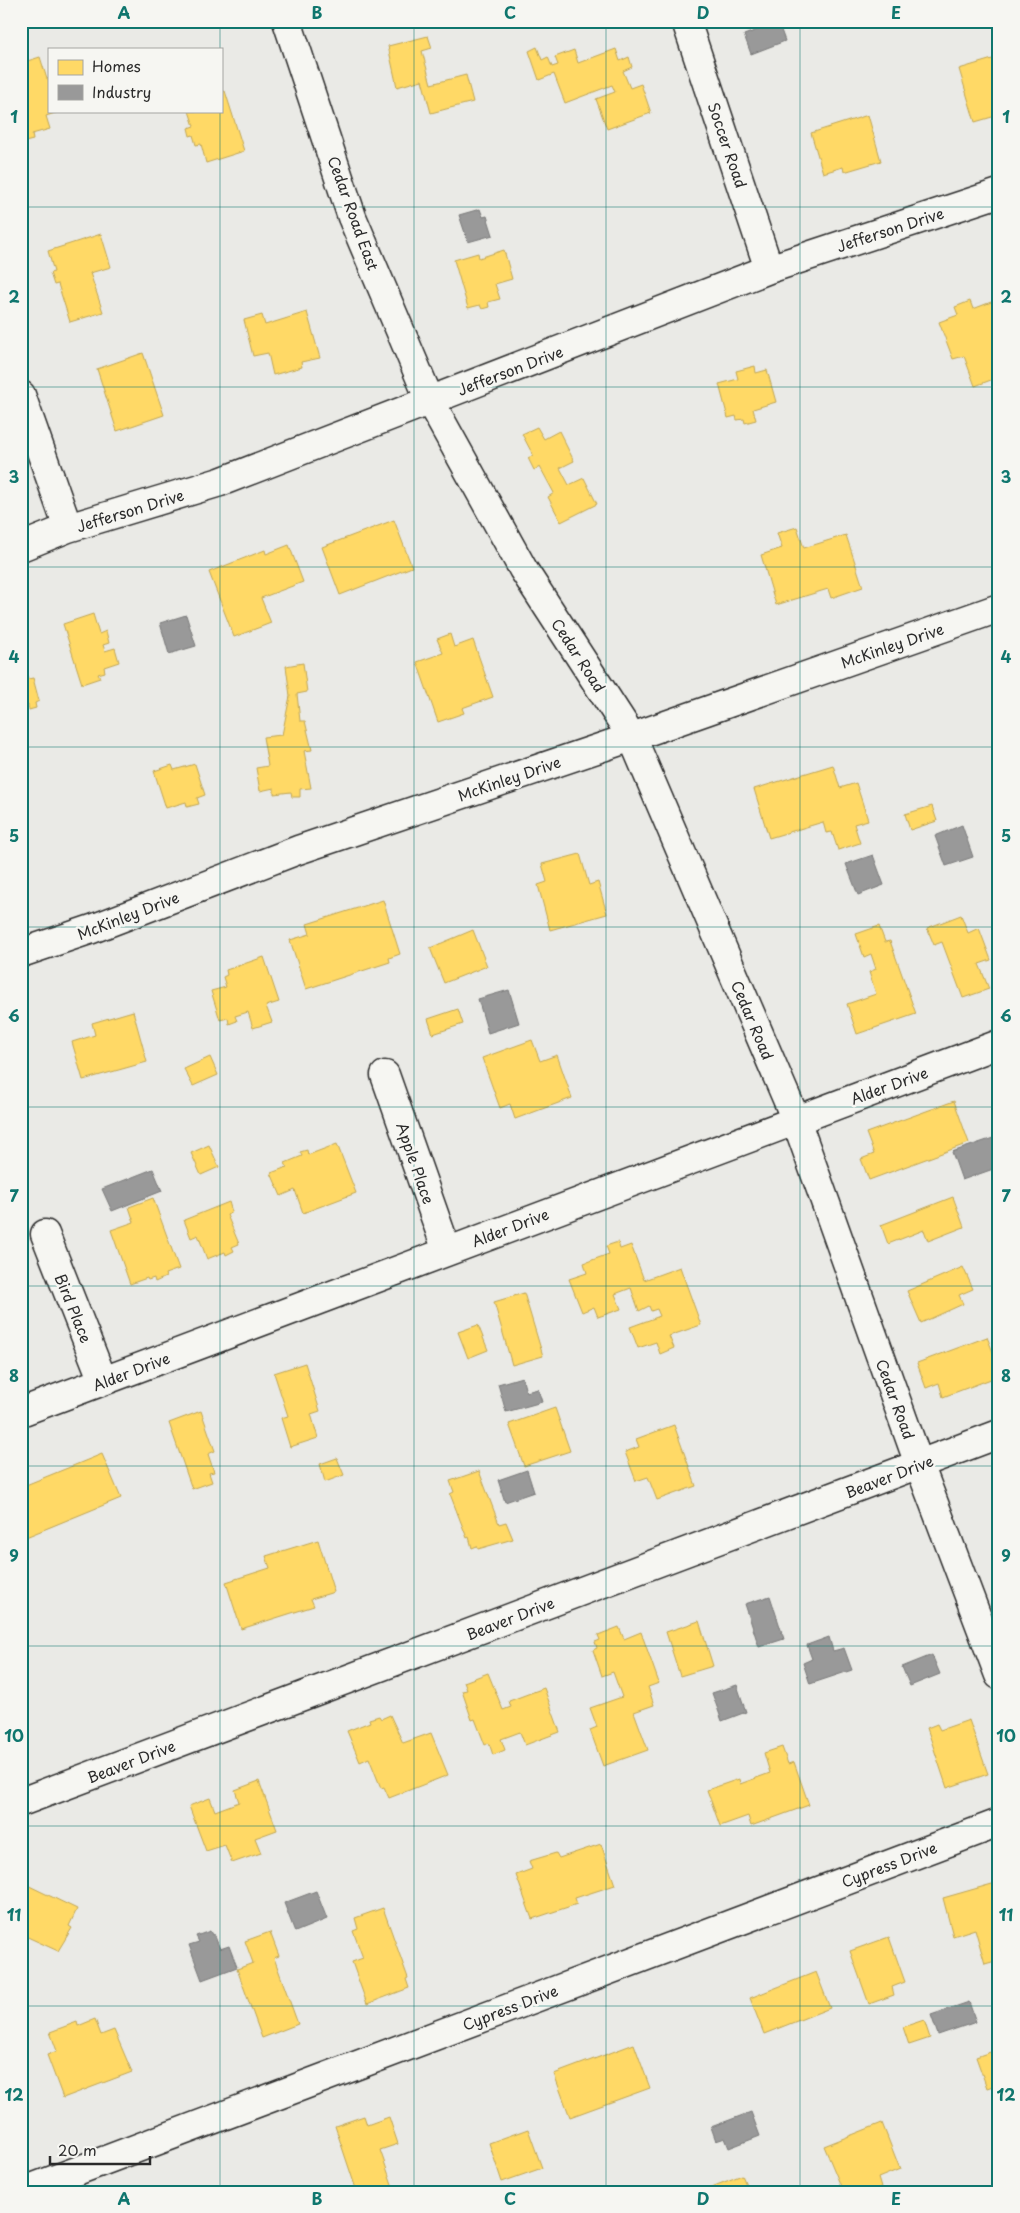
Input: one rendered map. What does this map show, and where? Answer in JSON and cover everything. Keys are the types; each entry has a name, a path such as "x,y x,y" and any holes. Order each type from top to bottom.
{"street":[{"name":"Cedar Road East","path":"287,21 352,217 430,401"},
{"name":"Soccer Road","path":"686,21 770,269"},
{"name":"Jefferson Drive","path":"21,547 68,528 220,482 770,269 999,194"},
{"path":"21,395 68,528"},
{"name":"Cedar Road","path":"430,401 524,570 632,737 796,1120 919,1464 999,1675"},
{"name":"McKinley Drive","path":"21,953 92,930 298,850 632,737 999,608"},
{"name":"Alder Drive","path":"21,1412 999,1044"},
{"name":"Apple Place","path":"385,1075 447,1251"},
{"name":"Bird Place","path":"45,1234 103,1382"},
{"name":"Beaver Drive","path":"21,1802 999,1434"},
{"name":"Cypress Drive","path":"21,2192 999,1823"}],"building: Homes":[{"path":"137,21 151,21 138,26"},
{"path":"894,21 907,21 895,25"},
{"path":"428,36 432,48 422,51 431,84 466,75 473,102 431,113 422,80 397,87 388,46"},
{"path":"537,47 542,60 548,57 552,67 558,65 555,57 574,50 578,63 616,49 620,61 629,57 632,67 623,71 630,88 641,84 651,113 607,129 596,99 615,92 612,85 565,103 554,74 539,80 529,51"},
{"path":"40,57 48,78 48,112 58,112 46,116 50,129 32,134 33,140 21,143 21,63"},
{"path":"999,57 999,115 975,122 959,69"},
{"path":"225,91 244,151 206,163 201,144 196,145 193,135 190,136 188,128 194,126 189,112 222,112 222,92"},
{"path":"868,115 881,161 844,172 843,167 823,173 811,133"},
{"path":"101,234 111,267 90,273 103,312 70,322 58,284 54,285 50,273 54,272 48,251"},
{"path":"504,250 512,279 495,284 500,299 488,302 489,307 482,309 480,305 468,308 454,260 478,253 479,258"},
{"path":"999,299 999,344 994,346 999,357 999,377 975,386 964,356 953,359 939,322 958,315 955,307 970,301 973,309"},
{"path":"307,312 320,358 301,362 302,367 273,375 268,353 253,356 244,320 262,315 265,325"},
{"path":"143,353 164,415 117,431 97,369"},
{"path":"755,366 756,373 767,370 776,402 753,409 756,420 745,423 744,419 737,420 736,416 728,418 719,384 738,379 736,371"},
{"path":"537,427 544,439 559,431 574,461 560,468 569,485 584,478 597,504 561,522 548,497 554,493 540,467 534,470 528,458 533,455 522,434"},
{"path":"394,520 412,567 340,595 322,547"},
{"path":"797,527 804,548 846,535 863,587 831,598 828,589 776,605 761,555 782,548 777,533"},
{"path":"289,545 303,582 261,598 271,623 234,637 209,572 265,550 266,554"},
{"path":"93,614 99,634 106,631 109,643 103,645 105,651 115,648 119,662 104,667 105,672 98,674 100,678 82,684 63,624"},
{"path":"450,634 454,647 473,640 493,697 462,708 464,713 438,722 417,662 443,653 437,639"},
{"path":"21,654 28,679 33,678 39,701 35,703 36,708 29,710 28,705 21,706"},
{"path":"303,663 307,692 297,694 300,721 305,721 312,750 304,751 311,788 300,789 300,797 292,797 291,792 274,794 274,788 260,791 256,768 268,766 263,737 282,735 290,696 286,666"},
{"path":"195,764 205,795 197,798 199,804 187,807 186,802 166,808 154,771 172,765 174,770"},
{"path":"833,765 840,788 856,783 868,820 854,824 860,843 838,850 832,832 826,833 823,822 769,838 754,789"},
{"path":"932,806 937,821 910,830 905,814"},
{"path":"580,854 589,885 598,882 607,914 550,930 538,885 547,882 542,864"},
{"path":"383,900 400,954 389,958 390,962 306,989 290,940 310,934 307,924"},
{"path":"961,915 968,933 979,928 991,960 979,964 989,989 963,998 942,942 934,945 927,928"},
{"path":"879,926 885,942 890,941 916,1014 857,1034 847,1004 876,994 869,972 876,969 871,954 864,957 856,934"},
{"path":"473,930 487,966 444,983 430,948"},
{"path":"264,957 279,1002 266,1006 272,1022 253,1028 248,1012 235,1016 237,1021 229,1024 228,1018 220,1020 211,991 226,987 223,977 227,975 226,970"},
{"path":"458,1009 463,1024 433,1034 428,1019"},
{"path":"133,1011 147,1062 83,1080 72,1042 95,1035 92,1023"},
{"path":"532,1040 540,1061 557,1055 572,1098 515,1119 510,1104 500,1108 482,1058"},
{"path":"210,1057 218,1075 193,1086 184,1069"},
{"path":"954,1101 969,1143 869,1180 861,1159 874,1154 866,1133"},
{"path":"337,1144 356,1193 303,1213 295,1190 281,1196 271,1173 287,1167 285,1163 302,1156 300,1152 307,1150 308,1155"},
{"path":"209,1145 219,1167 201,1175 191,1153"},
{"path":"953,1197 964,1227 928,1241 924,1230 888,1244 881,1225"},
{"path":"153,1198 179,1269 165,1274 166,1277 155,1282 154,1278 148,1280 147,1278 130,1284 111,1230 134,1222 129,1207"},
{"path":"229,1202 232,1212 227,1215 239,1244 232,1247 234,1251 226,1255 225,1252 207,1259 198,1235 191,1238 184,1220"},
{"path":"618,1242 620,1249 631,1245 644,1280 680,1267 701,1325 669,1336 674,1348 660,1354 656,1342 638,1348 630,1327 660,1316 657,1309 651,1311 649,1306 639,1311 631,1288 615,1294 621,1309 598,1317 594,1307 582,1312 569,1279 587,1273 584,1263 609,1254 606,1246"},
{"path":"963,1267 973,1289 959,1295 963,1304 921,1323 907,1291"},
{"path":"524,1293 543,1356 512,1365 494,1302"},
{"path":"478,1325 488,1350 468,1358 458,1332"},
{"path":"987,1337 999,1367 999,1376 943,1397 939,1383 926,1388 917,1363"},
{"path":"305,1363 320,1411 311,1414 318,1438 290,1447 281,1418 288,1416 274,1373"},
{"path":"555,1408 570,1451 524,1466 509,1424"},
{"path":"201,1411 215,1451 208,1454 214,1472 209,1473 212,1482 192,1489 169,1423"},
{"path":"674,1425 696,1486 657,1500 648,1477 636,1481 625,1452 639,1447 636,1439"},
{"path":"102,1454 121,1498 21,1539 21,1487"},
{"path":"337,1458 344,1475 325,1482 320,1464"},
{"path":"479,1471 499,1524 506,1522 513,1539 478,1549 477,1546 472,1548 469,1537 467,1538 450,1494 454,1492 450,1481"},
{"path":"318,1540 334,1592 311,1599 314,1606 241,1629 226,1582 270,1568 266,1556"},
{"path":"699,1621 713,1666 680,1676 666,1632"},
{"path":"619,1627 624,1639 641,1632 659,1683 648,1687 654,1705 634,1712 648,1750 603,1766 590,1730 597,1727 590,1708 622,1697 613,1672 602,1676 593,1650 597,1648 595,1642 600,1640 598,1635"},
{"path":"488,1673 503,1710 511,1707 509,1701 544,1688 560,1732 525,1745 520,1732 501,1739 505,1750 493,1755 489,1743 485,1745 475,1719 472,1720 462,1691 467,1690 464,1682"},
{"path":"390,1715 403,1743 431,1733 448,1775 389,1798 384,1787 381,1788 369,1758 360,1762 347,1731 370,1722 369,1719 379,1716 381,1719"},
{"path":"969,1720 988,1774 947,1788 927,1728 937,1724 940,1730"},
{"path":"782,1747 788,1764 794,1762 809,1805 751,1826 748,1816 720,1826 707,1790 739,1779 740,1784 770,1773 764,1753"},
{"path":"259,1781 277,1830 255,1838 261,1853 232,1863 225,1845 206,1851 189,1806 210,1798 215,1811 239,1802 235,1790"},
{"path":"601,1844 615,1885 575,1898 577,1904 532,1919 516,1875 532,1869 529,1861 556,1853 559,1858"},
{"path":"21,1882 77,1909 69,1926 72,1928 58,1951 21,1934"},
{"path":"999,1882 999,1960 985,1964 975,1929 953,1936 943,1898"},
{"path":"383,1908 408,1978 406,1979 409,1988 367,2004 352,1962 363,1958 353,1931 358,1929 355,1918"},
{"path":"270,1932 279,1956 274,1958 298,2024 262,2038 237,1969 253,1963 245,1941"},
{"path":"889,1937 905,1982 892,1987 894,1995 869,2004 850,1951"},
{"path":"816,1972 830,2008 764,2034 750,1998"},
{"path":"95,2019 101,2035 114,2030 132,2072 63,2098 47,2055 57,2051 50,2032 77,2022 78,2026"},
{"path":"924,2020 930,2038 909,2045 903,2027"},
{"path":"634,2044 650,2088 570,2117 554,2074"},
{"path":"999,2049 999,2084 987,2088 976,2057"},
{"path":"364,2116 367,2125 389,2117 398,2144 380,2150 393,2187 379,2192 357,2192 335,2126"},
{"path":"882,2123 900,2169 878,2178 881,2188 872,2192 849,2192 848,2189 843,2191 824,2146"},
{"path":"528,2129 542,2168 502,2182 489,2143"},
{"path":"742,2175 749,2192 710,2192 709,2188"}],"building: Industry":[{"path":"778,22 785,41 751,54 744,35"},
{"path":"480,209 483,217 487,216 493,235 468,242 459,215"},
{"path":"186,615 196,646 169,654 160,623"},
{"path":"962,825 973,857 946,866 935,836"},
{"path":"873,855 884,885 858,895 846,864"},
{"path":"509,990 519,1023 488,1033 478,999"},
{"path":"999,1136 999,1167 962,1180 952,1152"},
{"path":"153,1169 162,1191 112,1211 102,1189"},
{"path":"522,1377 526,1392 538,1389 542,1402 506,1412 498,1384"},
{"path":"527,1470 534,1492 505,1502 498,1480"},
{"path":"770,1596 784,1639 759,1647 745,1604"},
{"path":"829,1637 833,1651 844,1648 852,1670 810,1684 803,1663 812,1659 807,1645"},
{"path":"932,1655 940,1674 910,1686 902,1667"},
{"path":"737,1685 746,1712 722,1721 712,1693"},
{"path":"316,1891 327,1919 295,1932 284,1903"},
{"path":"210,1931 212,1935 214,1934 220,1949 229,1946 237,1967 202,1980 189,1945 199,1942 196,1936"},
{"path":"969,2002 976,2022 938,2035 931,2015"},
{"path":"751,2112 760,2136 729,2148 725,2138 716,2141 711,2127"}]}
